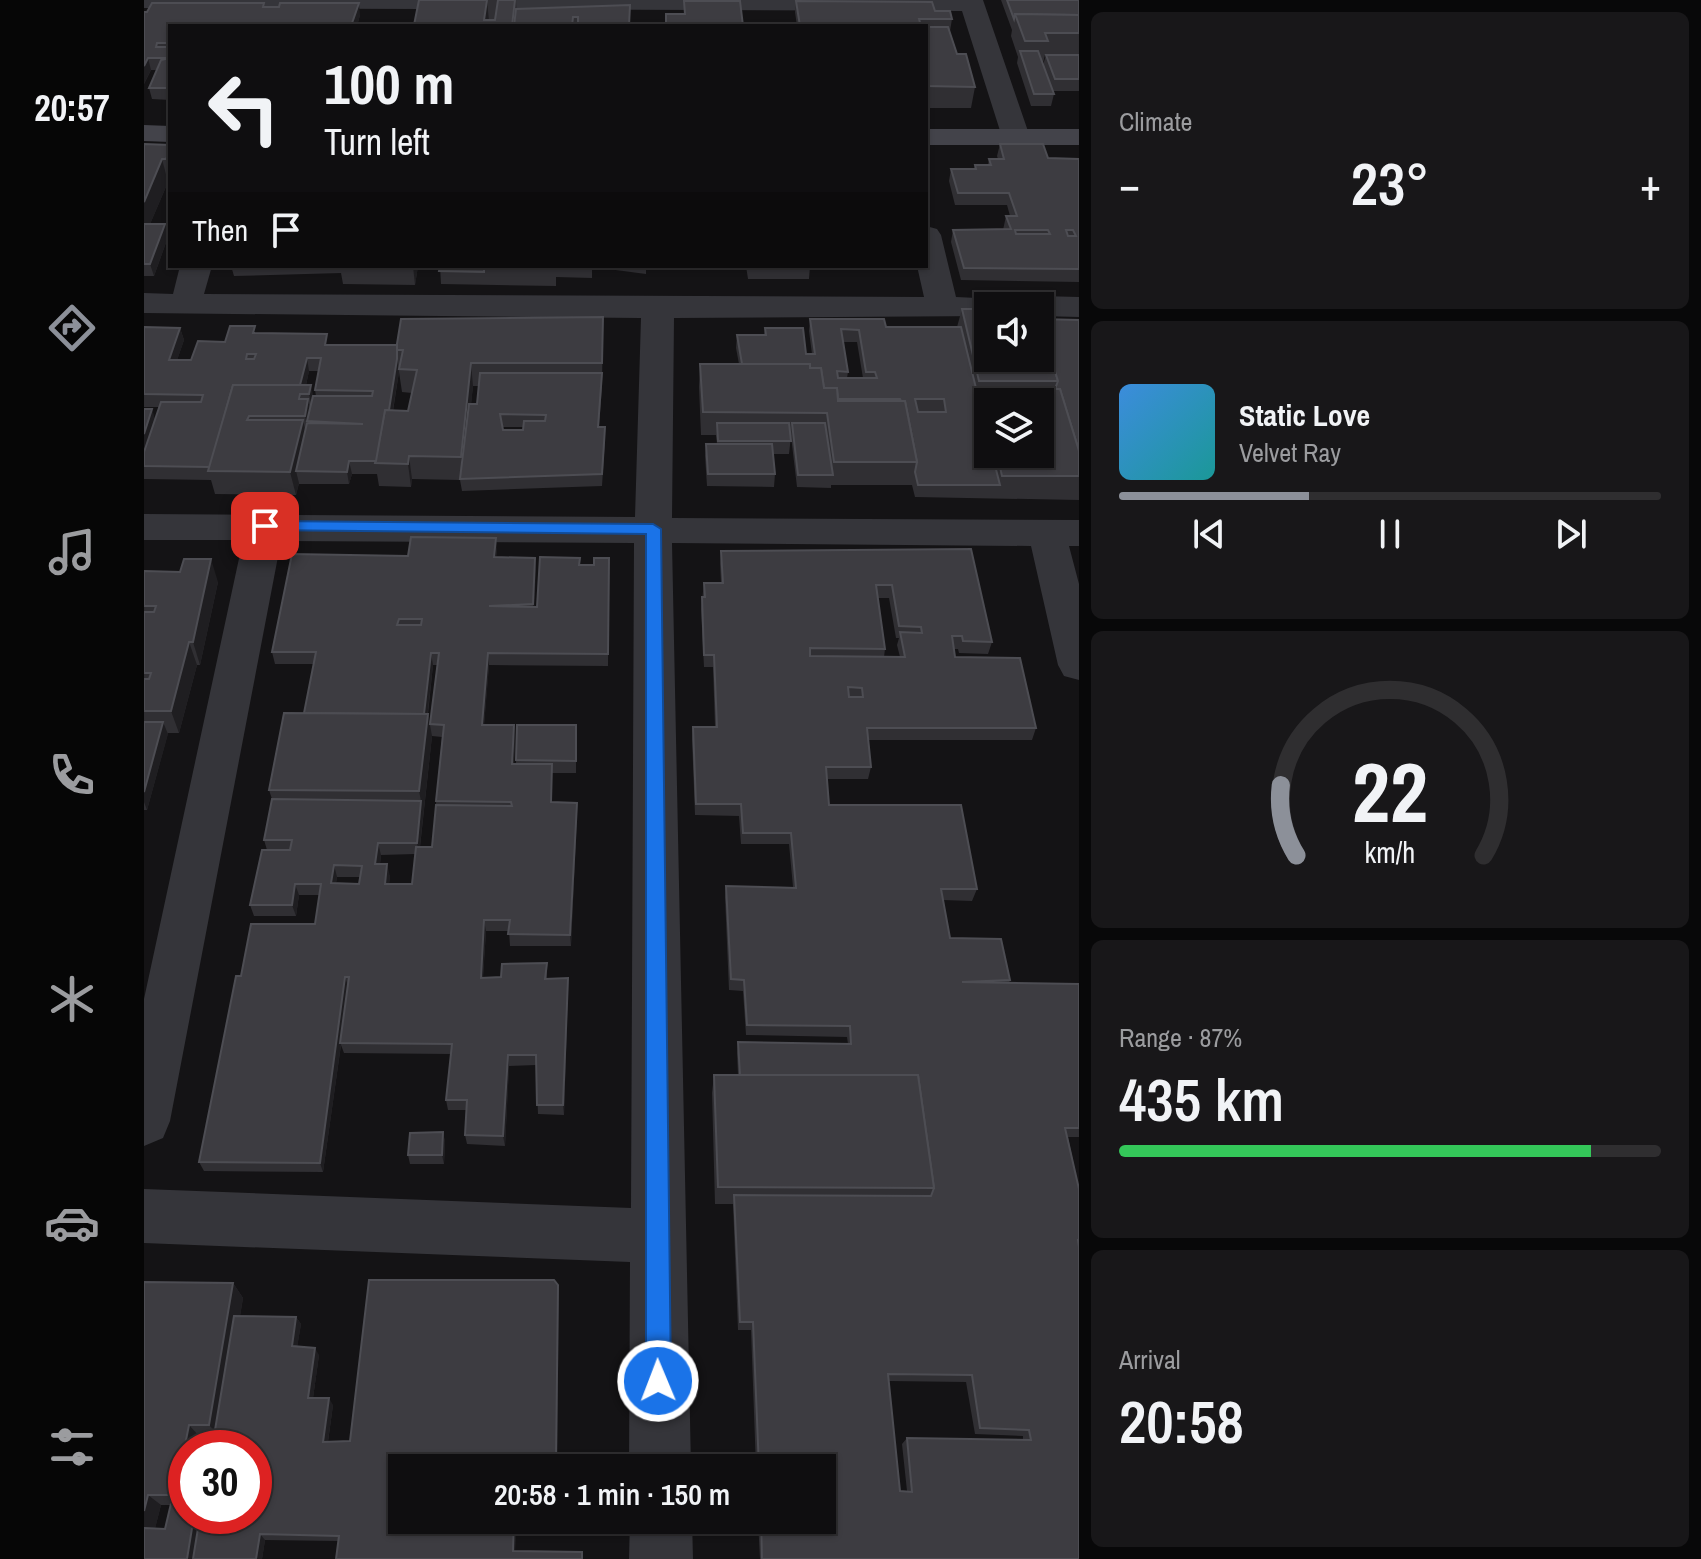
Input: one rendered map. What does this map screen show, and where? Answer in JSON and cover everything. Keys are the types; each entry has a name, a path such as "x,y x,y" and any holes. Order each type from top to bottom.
{"street":[{"path":"144,1 397,9 971,2 1016,137"},
{"path":"144,133 168,134"},
{"path":"928,137 1079,137"},
{"path":"928,244 942,306"},
{"path":"186,303 195,268"},
{"path":"144,303 658,308 974,306"},
{"path":"1054,306 1079,307"},
{"path":"658,308 653,529 660,1454"},
{"path":"144,1121 265,526"},
{"path":"144,527 1063,533 1079,665"},
{"path":"144,1216 656,1236"},
{"path":"661,1534 661,1559"}],"building":[{"path":"419,0 487,0 484,20 495,20 498,0 515,0 512,24 414,24"},
{"path":"1007,0 1079,0 1079,15 1015,14 1014,19"},
{"path":"684,1 740,1 743,24 666,24 666,14 685,14"},
{"path":"796,1 932,2 935,11 950,11 952,19 919,19 920,24 800,24"},
{"path":"152,3 264,3 263,7 279,7 280,3 359,3 352,24 168,24 168,43 157,43 156,47 168,47 168,58 148,58 144,66 144,12"},
{"path":"630,5 629,24 578,24 578,17 573,17 572,24 514,24 516,9"},
{"path":"1015,14 1079,15 1079,33 1045,33 1048,41 1025,41"},
{"path":"928,27 948,27 957,54 966,54 975,87 928,86"},
{"path":"1020,51 1038,51 1054,94 1034,94"},
{"path":"1046,55 1079,55 1079,79 1055,79"},
{"path":"168,58 168,88 149,88 161,60"},
{"path":"144,144 168,145 168,155 162,159 144,202"},
{"path":"1000,144 1043,144 1048,158 1079,159 1079,269 964,268 953,230 1011,229 1006,216 1017,216 1009,193 958,193 951,169 976,169 975,165 991,165 989,159 1004,159","holes":["1015,230 1048,230 1050,234 1016,234","1066,230 1073,230 1076,236 1068,236"]},
{"path":"144,224 165,224 150,264 144,264"},
{"path":"440,268 484,268 484,272 439,271"},
{"path":"962,309 974,309 974,360"},
{"path":"603,317 602,363 471,363 461,457 409,456 408,464 375,463 385,410 408,411 417,370 399,369 403,350 396,350 401,319"},
{"path":"810,319 884,319 886,327 961,327 976,388 974,468 996,468 1000,485 918,485 915,472 917,462 905,401 838,399 837,388 824,388 821,368 810,368 810,364 742,364 737,335 766,335 765,328 803,328 806,354 815,354","holes":["841,329 859,330 866,372 875,372 877,378 838,378 837,371 848,372","915,399 944,399 946,412 918,412"]},
{"path":"1054,319 1079,320 1079,451 1060,389 1055,389 1058,381 1054,368"},
{"path":"230,326 255,326 253,333 327,334 325,345 397,345 389,410 385,410 376,461 349,461 347,472 296,471 307,423 363,424 307,421 313,396 372,396 373,391 315,390 321,358 307,358 300,385 233,385 210,467 144,466 144,452 161,402 201,402 203,395 144,394 144,327 180,328 169,360 191,360 198,341 225,342","holes":["247,354 256,354 254,359 246,359"]},
{"path":"700,364 810,364 810,368 821,368 824,388 837,388 838,401 905,401 917,462 834,462 827,413 703,412"},
{"path":"1054,368 1058,381 979,381 977,372 1054,372"},
{"path":"480,373 602,373 598,427 605,427 602,474 460,479 469,404 477,404","holes":["500,414 546,415 545,421 524,421 523,430 503,430"]},
{"path":"233,385 311,385 309,394 300,394 299,399 308,399 305,416 249,416 247,420 303,420 290,472 208,471"},
{"path":"1054,389 1060,389 1079,451 1079,476 1002,476 1000,468 1054,468"},
{"path":"144,409 152,409 144,434"},
{"path":"717,423 789,423 791,441 718,441"},
{"path":"792,423 825,423 833,475 798,475"},
{"path":"706,444 772,444 775,474 708,474"},
{"path":"411,537 496,538 494,557 535,558 533,604 489,606 537,607 540,557 580,558 579,565 594,565 594,558 609,558 608,654 488,653 482,725 514,725 512,764 552,764 551,802 577,803 570,935 508,934 510,920 484,920 481,978 501,977 502,964 547,963 545,979 568,978 563,1105 537,1105 536,1055 508,1055 503,1136 465,1135 467,1100 446,1100 452,1044 340,1043 349,977 345,977 320,1163 199,1162 236,976 241,976 251,924 315,924 321,884 295,884 292,905 250,905 262,850 290,850 292,840 264,840 272,799 421,801 417,843 378,843 375,864 387,864 385,884 412,884 416,847 432,847 436,805 512,806 511,802 436,801 444,725 430,724 439,653 431,653 424,714 304,713 316,652 272,652 292,554 408,556","holes":["399,619 422,619 421,625 397,625","334,865 362,866 359,884 331,883"]},
{"path":"971,549 992,642 963,641 962,636 952,636 955,657 1020,658 1036,728 867,728 871,767 826,767 829,805 961,805 977,889 941,889 950,938 1001,939 1010,980 962,982 1079,984 1079,1128 1065,1128 1079,1189 1079,1559 762,1559 761,1534 836,1534 836,1454 758,1454 753,1322 740,1322 734,1195 931,1196 934,1188 918,1075 740,1075 738,1042 851,1044 850,1026 747,1025 744,980 731,979 726,886 796,888 791,833 743,833 741,804 696,804 693,727 717,727 714,655 704,655 702,597 705,597 704,583 723,583 721,551","holes":["876,585 892,585 899,626 921,627 922,633 900,632 905,657 810,656 810,648 885,649","848,687 862,688 863,697 849,697","888,1374 972,1375 980,1428 1029,1430 1031,1440 907,1438 912,1492 900,1491"]},
{"path":"184,559 211,559 193,642 189,642 171,711 144,711 144,679 149,679 151,673 144,673 144,612 154,612 156,606 144,606 144,571 180,572"},
{"path":"284,713 428,714 419,791 269,790"},
{"path":"144,722 163,722 144,792"},
{"path":"517,725 576,725 576,761 516,760"},
{"path":"714,1075 918,1075 934,1188 718,1187"},
{"path":"443,1132 442,1155 408,1155 410,1133"},
{"path":"369,1280 554,1280 558,1285 556,1454 388,1454 388,1534 514,1534 513,1551 582,1552 582,1559 336,1559 339,1536 260,1534 272,1534 272,1430 215,1430 234,1316 296,1317 292,1346 315,1348 308,1398 329,1398 323,1442 350,1441"},
{"path":"144,1282 233,1283 209,1425 189,1425 188,1430 168,1430 168,1495 148,1495 144,1511"},
{"path":"168,1516 168,1534 191,1534 187,1559 144,1559 144,1528 165,1529"},
{"path":"197,1534 260,1534 256,1559 193,1559"}],"route":[{"path":"265,526 653,529 658,1381"}]}
